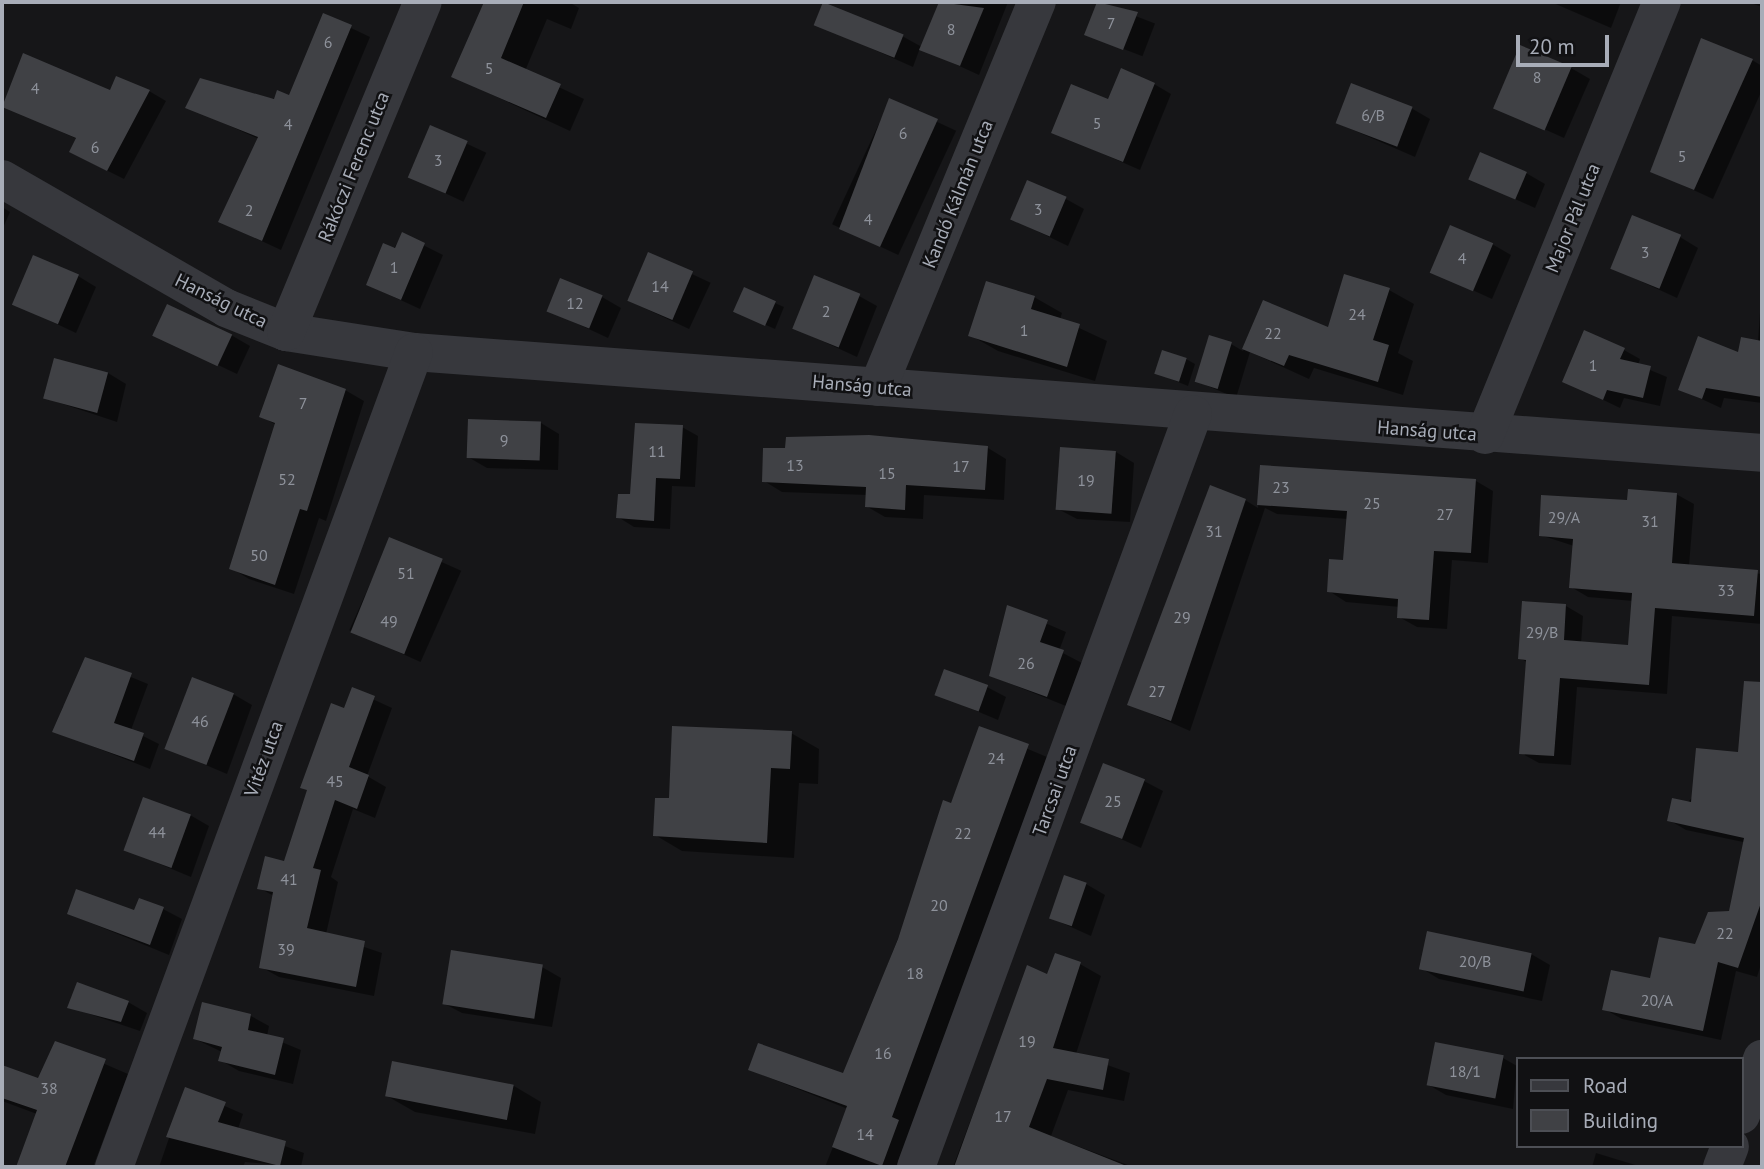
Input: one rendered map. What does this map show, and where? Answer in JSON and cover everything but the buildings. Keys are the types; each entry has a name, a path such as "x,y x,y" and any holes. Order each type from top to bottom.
{"street":[{"name":"Rákóczi Ferenc utca","path":"286,332 422,2"},
{"name":"Kandó Kálmán utca","path":"878,387 1037,2"},
{"name":"Major Pál utca","path":"1485,435 1662,2"},
{"name":"Hanság utca","path":"2,179 226,308 286,332 414,352 1194,414 1762,453"},
{"name":"Vitéz utca","path":"114,1167 414,352"},
{"name":"Tarcsai utca","path":"916,1167 1194,414"},
{"path":"1743,1110 1762,1059"},
{"path":"1722,1167 1729,1148"}]}
